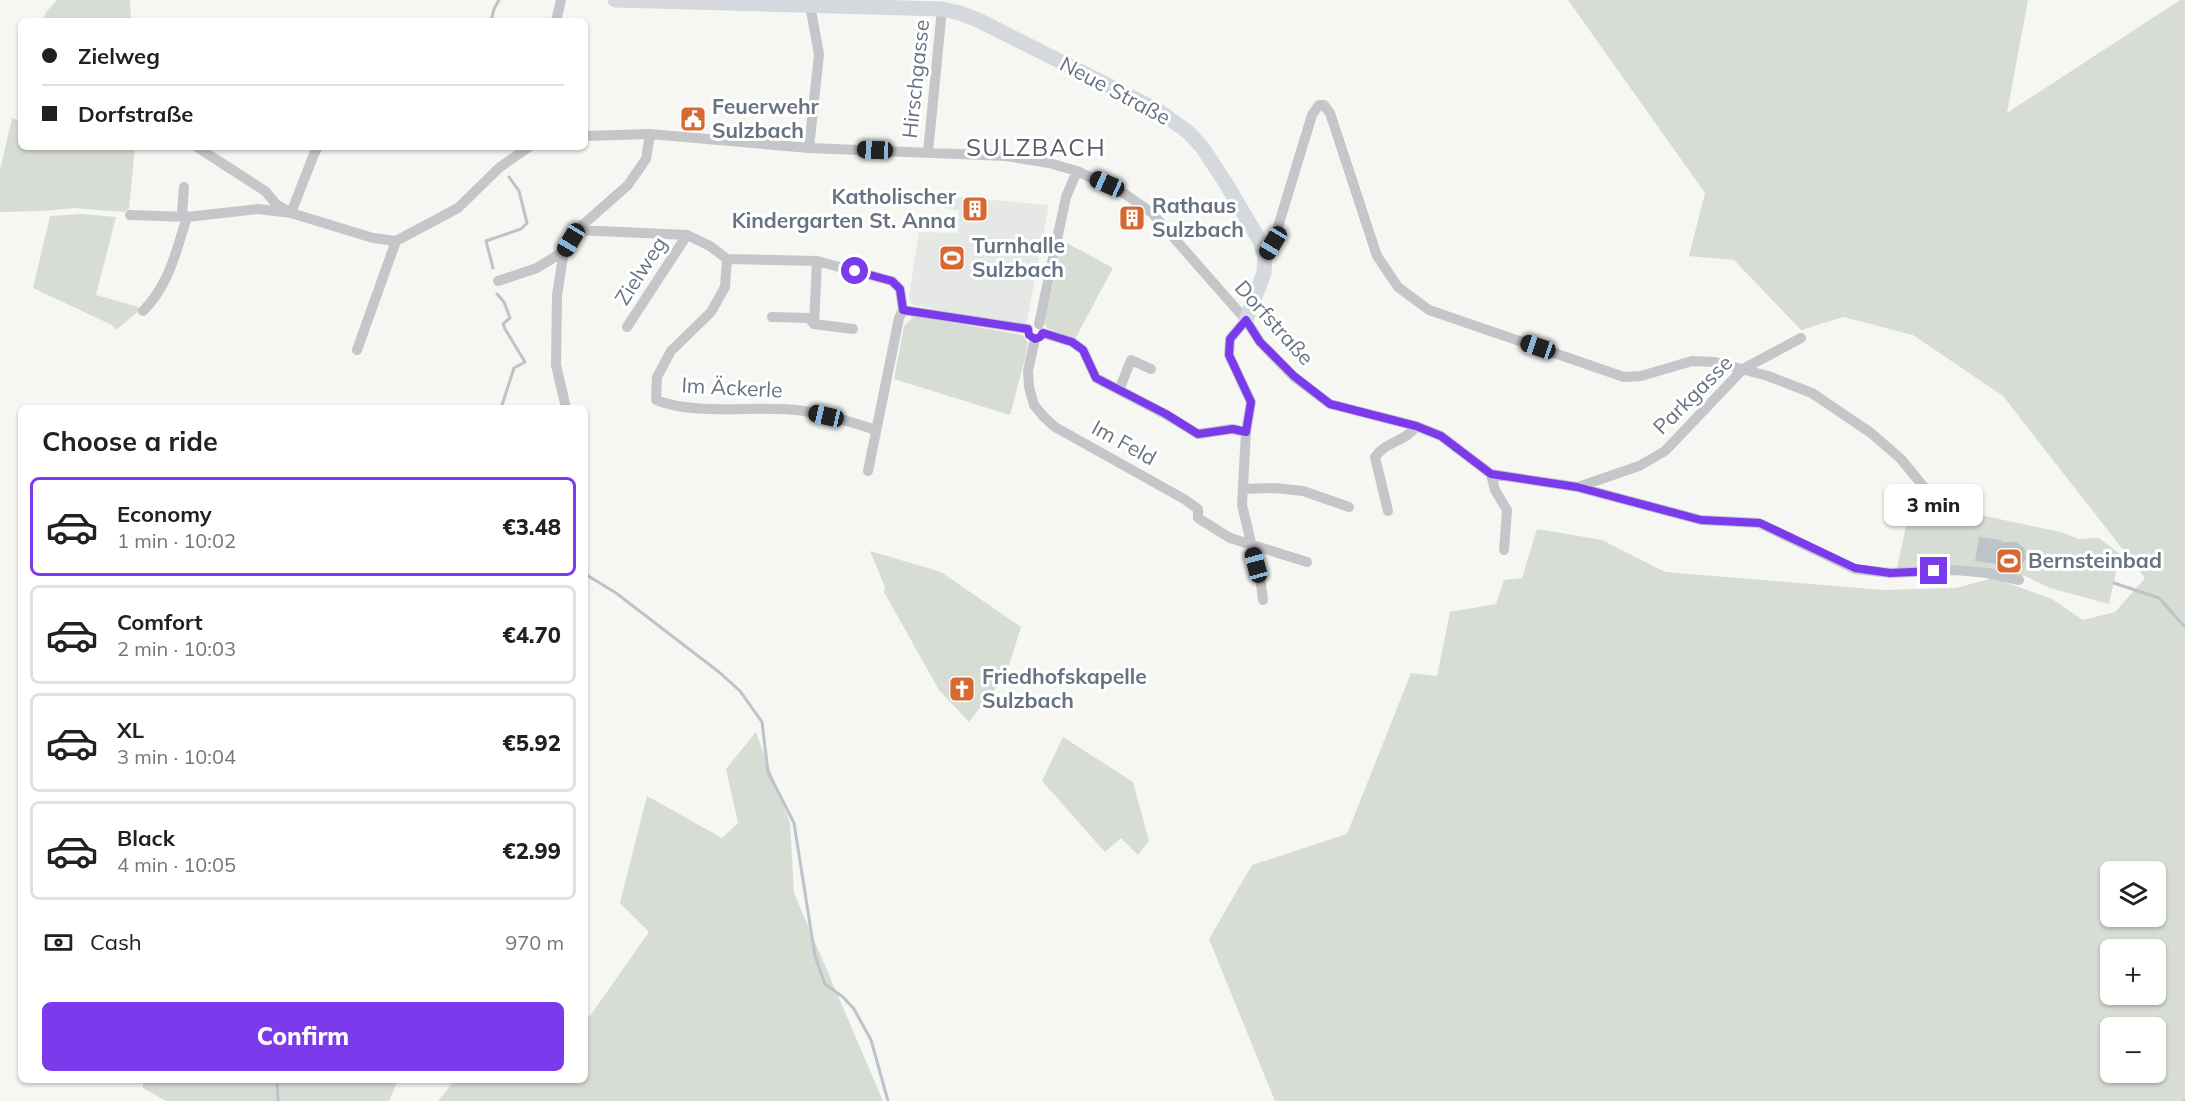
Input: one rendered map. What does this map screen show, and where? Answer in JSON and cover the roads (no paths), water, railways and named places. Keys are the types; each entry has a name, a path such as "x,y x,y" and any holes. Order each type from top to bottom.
{"street":[{"path":"557,18 561,0"},
{"name":"Neue Straße","path":"615,0 910,4 960,13 978,20 1174,121 1202,147 1260,241 1265,256"},
{"path":"809,3 819,54 809,148"},
{"name":"Hirschgasse","path":"928,152 942,9"},
{"path":"1263,600 1242,505 1246,432 1251,402 1229,355 1230,339 1246,320 1264,273 1265,256 1273,243 1312,115 1319,105 1324,105 1329,114 1377,256 1398,287 1429,310 1624,377 1641,376 1692,361 1715,362 1743,369 1812,393 1871,432 1901,459 1923,486 1935,496"},
{"path":"498,281 537,268 564,250 577,230 628,185 646,159 650,134"},
{"name":"Dorfstraße","path":"588,136 650,134 809,148 1006,156 1049,163 1077,171 1116,189 1152,213 1246,320 1260,342 1287,370 1330,404 1416,426 1441,436 1491,474 1577,487 1701,520 1760,523 1855,568 1890,573 1956,570 1987,573 2019,580"},
{"path":"202,150 265,191 276,204 291,213"},
{"path":"291,213 316,150"},
{"path":"130,215 187,217 258,209 291,213 373,238 396,241 458,208 500,167 525,150"},
{"name":"Im Feld","path":"1077,171 1066,196 1028,371 1034,405 1055,427 1184,499 1198,510 1198,518 1230,538 1307,562"},
{"path":"184,187 182,213 187,217"},
{"path":"143,311 157,297 167,276 187,217"},
{"name":"Zielweg","path":"577,230 687,235 710,246 727,259"},
{"name":"Zielweg","path":"627,327 687,235"},
{"path":"357,350 396,241"},
{"path":"564,250 557,295 556,365 565,405"},
{"path":"727,259 817,261 892,281 900,289 903,310 899,318 868,471"},
{"name":"Im Äckerle","path":"727,259 725,287 711,312 671,351 657,377 656,400 668,405 703,408 803,411 849,421 876,430"},
{"path":"814,324 817,261"},
{"path":"903,310 1036,331 1072,342 1083,350 1096,378 1198,434 1233,429 1246,432"},
{"path":"772,317 809,318 814,324 853,329"},
{"name":"Parkgasse","path":"1577,487 1639,466 1665,450 1743,369 1801,338"},
{"path":"1119,390 1131,360 1151,369"},
{"path":"1388,511 1375,457 1381,448 1411,434 1416,426"},
{"path":"1491,474 1495,490 1507,510 1504,550"},
{"path":"1243,489 1275,488 1303,491 1349,507"}],"waterway":[{"path":"492,18 499,0"},
{"path":"493,268 486,241 521,229 527,223 519,191 509,177"},
{"name":"SULZBACH","path":"497,294 504,302 510,318 503,324 505,329 525,362 514,368 502,405"},
{"path":"588,576 616,593 719,672 740,691 762,722 768,772 794,823 815,956 825,984 843,997 854,1009 871,1040 888,1101"},
{"path":"2114,583 2159,598 2185,627"},
{"name":"SULZBACH","path":"277,1083 278,1101"}],"place":[{"name":"Feuerwehr Sulzbach","path":"693,119"},
{"name":"Katholischer Kindergarten St. Anna","path":"975,209"},
{"name":"Rathaus Sulzbach","path":"1132,218"},
{"name":"Turnhalle Sulzbach","path":"952,258"},
{"name":"Bernsteinbad","path":"2009,561"},
{"name":"Friedhofskapelle Sulzbach","path":"962,689"}],"district":[{"name":"SULZBACH","path":"1036,148"}]}
